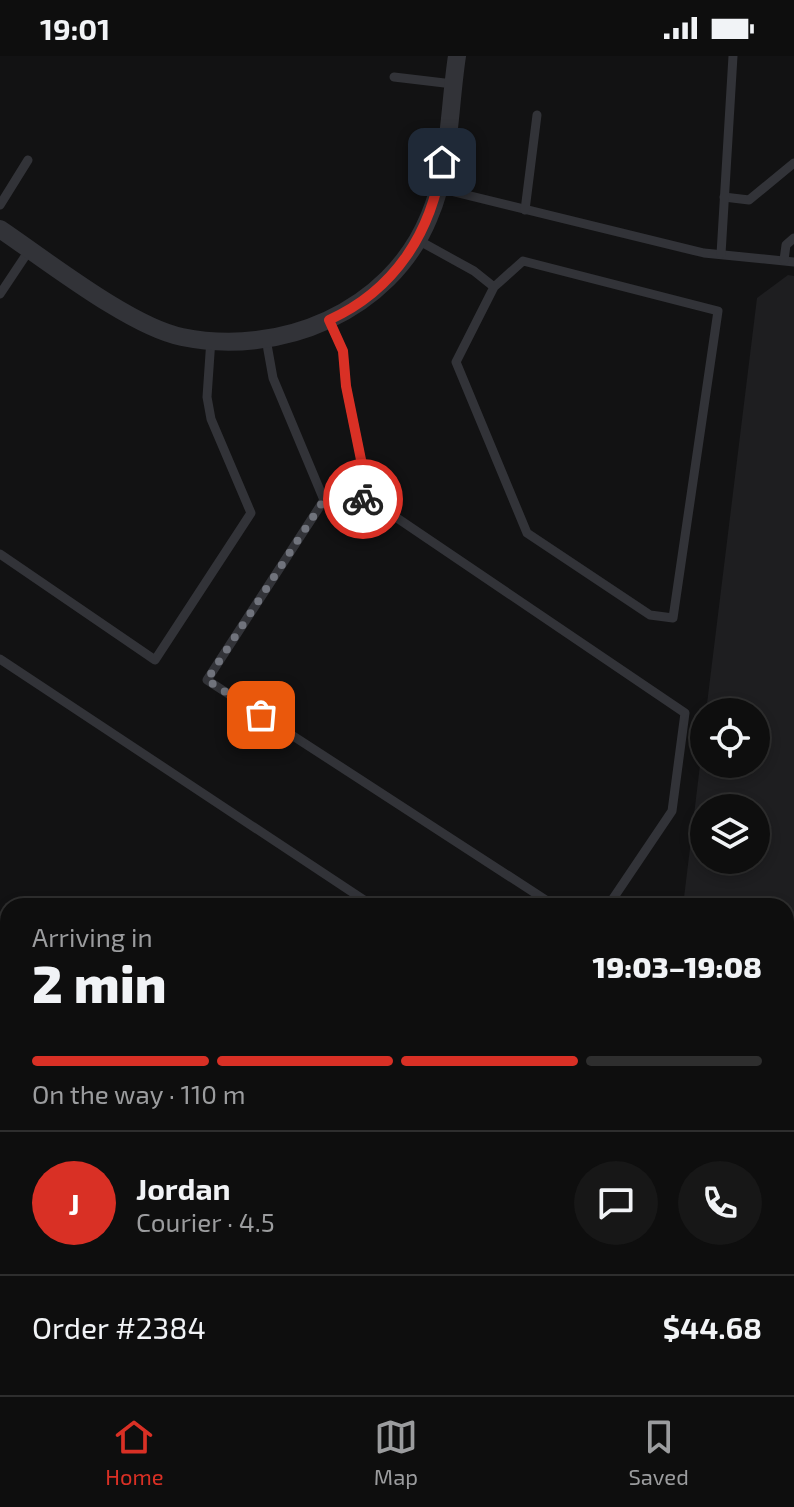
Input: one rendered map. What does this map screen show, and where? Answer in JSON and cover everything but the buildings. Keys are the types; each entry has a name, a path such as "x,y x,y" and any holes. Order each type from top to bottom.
{"street":[{"path":"0,229 125,313 181,337 266,339 293,336 329,320 390,280 429,219 438,188 457,56"}],"lane":[{"path":"721,254 733,56"},
{"path":"394,77 453,84"},
{"path":"525,210 537,115"},
{"path":"0,205 28,160"},
{"path":"724,197 749,200 794,163"},
{"path":"438,188 704,253 789,261 786,245 794,238"},
{"path":"416,239 474,271 494,287"},
{"path":"0,294 30,249"},
{"path":"523,261 718,311 673,618 650,615 527,533 456,362 494,287 523,261"},
{"path":"329,320 343,351 346,386 369,499"},
{"path":"0,554 155,660 251,513 211,419 207,397 211,339"},
{"path":"266,339 273,378 324,500"},
{"path":"324,500 369,499 685,713 672,811 613,898"},
{"path":"324,500 207,680 543,898"},
{"path":"0,659 361,898"}],"shaded area":[{"path":"788,275 794,276 794,898 684,898 690,848 690,874 770,874 770,794 697,794 698,778 770,778 770,698 708,698 757,298"}],"way so far":[{"path":"261,715 207,680 324,500 363,499"}],"route":[{"path":"363,499 369,499 346,386 343,351 329,320 390,280 429,219 442,162"}]}
